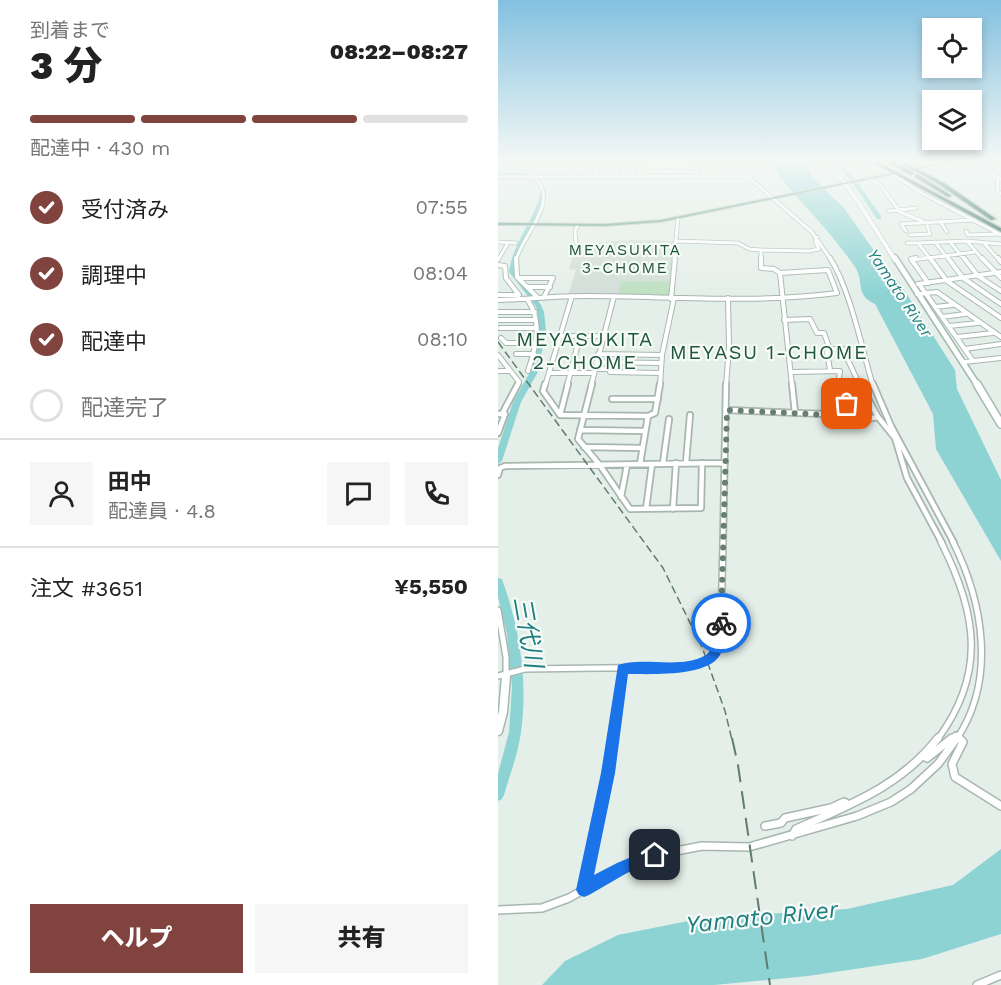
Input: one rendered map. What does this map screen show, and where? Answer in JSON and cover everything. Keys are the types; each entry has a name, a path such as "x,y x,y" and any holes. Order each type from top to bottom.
{"highway":[{"path":"957,205 1001,230"},
{"path":"969,205 1001,230"}],"main road":[{"path":"498,224 624,225 678,218 739,205"}],"street":[{"path":"538,298 518,278 516,273 517,258 543,205"},
{"path":"498,910 542,908 584,890 622,868 655,855 702,846 742,848 840,823 904,795 932,770 973,714 986,674 988,644 977,592 961,556 897,438 873,386 835,266 817,237 784,205"},
{"path":"861,205 911,285 964,362 1001,424"},
{"path":"894,205 898,210 925,222 931,236 908,233 901,224 925,222 940,222 959,220 976,220"},
{"path":"946,205 1001,230"},
{"path":"890,211 916,208"},
{"path":"560,415 648,416 655,413 672,298 678,218"},
{"path":"959,220 962,225"},
{"path":"940,222 946,230 954,228"},
{"path":"576,243 575,231 578,225"},
{"path":"966,231 968,235 1001,230"},
{"path":"676,241 738,243 749,249 761,250 816,250 819,248 815,241 817,237"},
{"path":"498,242 516,243"},
{"path":"934,242 963,278 1001,304"},
{"path":"950,242 978,276 1001,291"},
{"path":"967,242 1001,278"},
{"path":"498,260 508,243"},
{"path":"907,243 1001,244"},
{"path":"918,243 947,281 1001,318"},
{"path":"984,243 1001,262"},
{"path":"498,297 527,299 572,296 782,298 837,293 828,270 780,273 774,269 761,268 761,250"},
{"path":"928,283 911,259 975,252"},
{"path":"498,265 506,267 506,278 519,295 498,297"},
{"path":"911,285 1001,272"},
{"path":"780,273 795,413"},
{"path":"518,278 553,278 544,297"},
{"path":"919,284 973,361"},
{"path":"526,287 550,287"},
{"path":"917,294 937,292 965,314 1001,337"},
{"path":"560,415 543,392 572,296"},
{"path":"614,296 602,336 578,439 599,464 630,509 701,508 702,463"},
{"path":"504,676 522,671 689,666 714,656 721,626 728,298"},
{"path":"527,299 535,312 537,328 534,354 528,371"},
{"path":"935,306 954,304"},
{"path":"498,312 535,312"},
{"path":"942,317 965,314"},
{"path":"784,320 810,319 817,333 824,333 829,349 827,352 830,370"},
{"path":"498,320 536,320"},
{"path":"949,326 978,323"},
{"path":"500,328 537,328"},
{"path":"957,337 994,333"},
{"path":"560,336 602,336"},
{"path":"560,415 580,336"},
{"path":"501,338 506,343 536,343"},
{"path":"965,349 1001,344"},
{"path":"792,836 796,829 895,781 925,756 951,720 966,690 974,654 974,632 967,601 936,532 902,466 897,438 878,417 850,369 843,349 829,349"},
{"path":"516,354 534,354"},
{"path":"598,354 662,355"},
{"path":"964,362 1001,357"},
{"path":"498,433 505,414 500,414 519,382 499,358"},
{"path":"596,362 661,363"},
{"path":"549,373 611,369 610,372 660,373"},
{"path":"498,371 510,371"},
{"path":"792,372 840,371 837,381 839,395 847,396 849,416"},
{"path":"612,399 658,399"},
{"path":"727,410 849,416 866,419 878,417"},
{"path":"686,463 690,415"},
{"path":"640,464 648,416"},
{"path":"663,464 669,419"},
{"path":"580,430 645,431"},
{"path":"584,447 642,448"},
{"path":"673,509 676,463"},
{"path":"498,475 500,468 505,466 725,463"},
{"path":"646,509 652,464"},
{"path":"621,496 627,465"},
{"path":"498,610 506,657 503,712 498,731"},
{"path":"584,890 607,778 622,669"},
{"path":"925,756 927,758 956,735 963,742 952,764 955,777 1001,806"},
{"path":"765,826 781,823 785,818 831,808 844,802 848,804"},
{"path":"977,985 1001,975"}],"shaded area":[{"path":"630,240 675,241 670,281 622,281 618,295 568,295 576,270 569,269 576,244"}],"green space":[{"path":"621,281 670,281 669,296 618,295"}],"water":[{"name":"Yamato River","path":"804,205 841,205 844,208 882,262 884,269 891,273 891,277 897,279 955,370 957,389 1001,480 1001,561 936,449 933,414 875,304 864,296 858,272"},
{"name":"Yamato River","path":"1001,849 1001,934 922,959 808,976 714,985 542,985 565,961 618,935 703,918 847,909 953,885"}],"waterway":[{"name":"三代川","path":"498,461 517,402 534,372 542,330 541,312 538,305 512,272 517,250 540,205"},
{"path":"870,205 879,218"},
{"name":"三代川","path":"498,582 509,616 518,687 515,732 498,795"}],"railway":[{"path":"498,342 663,568 702,647 725,711 732,740"},
{"path":"732,738 738,765 770,985"}],"way so far":[{"path":"721,623 727,410 849,416 847,404"}],"district":[{"name":"MEYASUKITA 3-CHOME","path":"625,258"},
{"name":"MEYASUKITA 2-CHOME","path":"585,350"},
{"name":"MEYASU 1-CHOME","path":"769,352"}],"route":[{"path":"655,855 622,868 584,890 606,787 622,669 678,668 699,664 710,659 716,651 721,623"}]}
